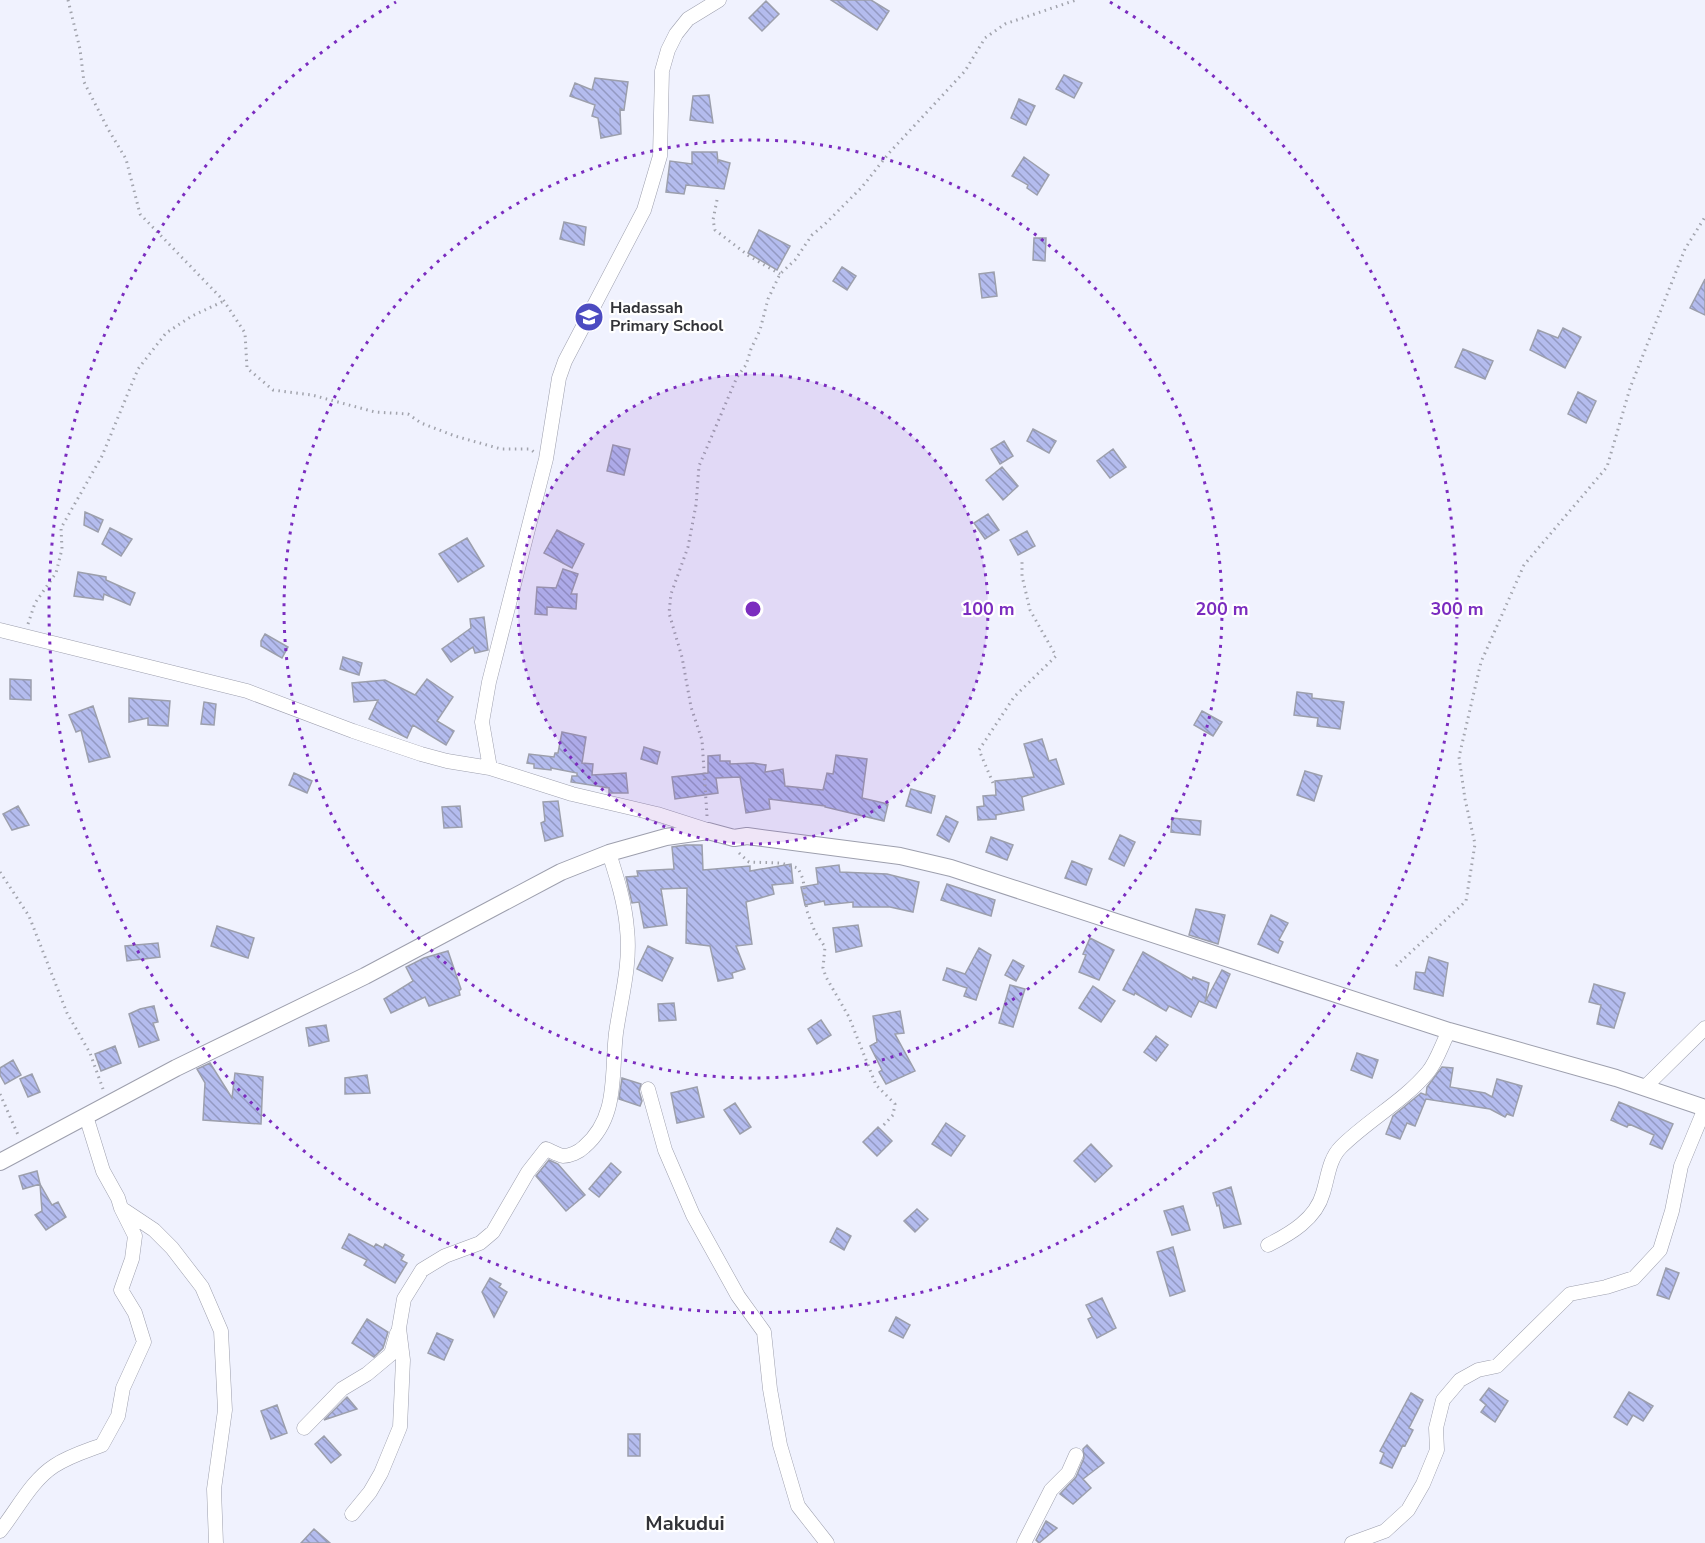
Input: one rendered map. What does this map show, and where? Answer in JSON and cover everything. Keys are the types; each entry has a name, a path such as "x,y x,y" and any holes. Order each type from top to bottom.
{"street":[{"path":"490,768 483,732 484,708 546,459 565,361 644,210 648,198 660,156 662,71 668,50 676,34 688,19 719,0"},
{"path":"0,630 247,691 391,745 447,761 490,768 572,794 646,811 708,831 734,837 747,836 890,854 951,868 1449,1031 1645,1088 1705,1108 1681,1167 1672,1211 1660,1250 1634,1278 1606,1287 1570,1294 1497,1366 1478,1370 1460,1380 1443,1400 1436,1428 1437,1450 1423,1484 1408,1510 1385,1531 1352,1543"},
{"path":"0,1162 176,1068 365,976 561,872 609,853 666,837 708,831"},
{"path":"304,1428 342,1389 367,1374 391,1354 399,1328 404,1299 422,1270 445,1256 480,1243 493,1232 528,1172 546,1149 564,1156 578,1152 595,1138 613,1091 615,1044 628,963 627,928 619,883 609,853"},
{"path":"1645,1088 1705,1028"},
{"path":"1268,1245 1288,1235 1310,1217 1323,1196 1329,1168 1340,1148 1392,1106 1429,1071 1449,1031"},
{"path":"648,1089 664,1150 693,1215 738,1296 764,1332 770,1389 780,1445 798,1506 827,1543"},
{"path":"0,1531 24,1496 52,1467 72,1456 102,1445 118,1416 123,1388 144,1342 135,1313 121,1290 132,1258 135,1236 103,1171 86,1116"},
{"path":"121,1208 154,1230 172,1248 202,1287 221,1331 225,1410 214,1489 216,1543"},
{"path":"352,1514 370,1492 381,1473 400,1427 403,1360 399,1328"},
{"path":"1023,1543 1051,1490 1068,1473 1076,1455"}],"path":[{"path":"68,0 80,49 84,82 126,159 140,214 224,301 245,333 247,368 273,390 312,395 375,412 408,414 421,423 455,436 501,449 530,449 546,459"},
{"path":"708,831 702,740 691,707 682,657 669,613 671,594 688,547 696,505 699,466 737,377 746,365 760,330 768,299 780,274 795,260 812,235 855,194 888,153 965,71 985,38 1005,24 1076,0"},
{"path":"717,200 713,220 715,230 740,250 780,274"},
{"path":"1396,966 1466,901 1475,844 1459,757 1481,662 1524,564 1607,467 1630,388 1685,249 1705,217"},
{"path":"24,636 35,603 56,573 62,549 61,528 102,456 138,369 166,333 192,316 224,301"},
{"path":"993,783 979,750 1014,698 1056,656 1030,610 1022,576 1022,561"},
{"path":"734,837 739,853 749,862 781,863 798,868 803,879 807,911 815,932 825,947 823,968 826,977 849,1017 876,1084 895,1104 893,1115 881,1128"},
{"path":"0,872 29,916 67,1013 90,1053 108,1105"},
{"path":"0,1094 24,1149"}],"building":[{"path":"831,0 871,0 889,11 877,30"},
{"path":"766,1 779,14 762,31 749,18"},
{"path":"1064,75 1082,83 1074,98 1056,89"},
{"path":"595,78 628,82 624,110 620,109 621,134 601,138 598,118 592,116 595,105 570,96 575,83 592,90"},
{"path":"709,95 713,123 690,120 693,96"},
{"path":"1019,99 1035,106 1026,125 1011,118"},
{"path":"692,152 717,152 718,162 719,160 730,163 724,189 686,185 684,194 666,192 670,161 692,164"},
{"path":"1024,157 1049,175 1037,195 1027,188 1028,185 1012,176"},
{"path":"564,222 586,227 584,245 560,239"},
{"path":"759,230 790,246 777,270 748,253"},
{"path":"1034,238 1046,238 1045,261 1033,260"},
{"path":"842,267 856,276 847,290 833,281"},
{"path":"994,272 997,296 982,298 979,274"},
{"path":"1705,279 1705,315 1690,308"},
{"path":"1563,328 1581,337 1565,368 1530,350 1538,330 1558,338"},
{"path":"1463,349 1493,361 1485,379 1455,367"},
{"path":"1578,392 1596,401 1586,423 1568,414"},
{"path":"1033,429 1056,441 1049,453 1027,441"},
{"path":"1004,441 1013,456 1000,464 991,449"},
{"path":"613,445 630,449 624,475 607,471"},
{"path":"1113,449 1126,467 1110,478 1097,461"},
{"path":"1002,467 1018,486 1003,500 986,480"},
{"path":"85,512 103,520 98,532 84,525"},
{"path":"988,514 999,530 985,539 974,523"},
{"path":"110,528 132,539 121,556 102,544"},
{"path":"557,530 584,544 572,568 544,553"},
{"path":"1027,531 1035,546 1018,555 1010,540"},
{"path":"467,538 484,566 458,582 439,554"},
{"path":"563,569 578,574 571,594 577,594 576,609 547,607 547,615 535,614 537,587 556,588"},
{"path":"78,572 106,577 106,580 135,593 130,605 104,594 103,600 74,596"},
{"path":"484,617 488,650 475,653 473,647 451,662 442,649 471,628 470,619"},
{"path":"265,634 288,647 282,658 261,646"},
{"path":"343,657 362,663 359,675 340,669"},
{"path":"10,679 31,680 31,700 10,699"},
{"path":"427,679 453,697 437,721 454,731 446,745 413,725 407,738 369,719 378,700 354,702 352,683 385,680 415,695"},
{"path":"1297,692 1312,694 1312,698 1344,702 1340,729 1317,726 1318,718 1294,715"},
{"path":"129,698 170,701 168,726 148,725 148,718 129,722"},
{"path":"204,702 216,704 214,725 201,724"},
{"path":"93,706 110,757 89,762 81,730 76,732 69,715"},
{"path":"1202,711 1222,722 1213,736 1194,725"},
{"path":"562,732 586,737 582,763 593,764 592,775 626,773 628,793 609,793 609,788 571,782 572,776 577,776 577,773 551,768 551,770 534,768 534,764 527,763 529,754 554,757 555,753 558,753"},
{"path":"1042,739 1049,761 1056,759 1064,784 1022,797 1024,810 996,815 996,819 978,820 977,807 984,806 983,796 996,795 995,781 1034,777 1024,744"},
{"path":"644,747 660,752 657,764 641,759"},
{"path":"720,755 720,761 730,761 730,764 766,765 765,772 783,769 785,786 823,790 827,773 833,774 836,755 867,759 862,798 888,804 884,821 825,806 769,799 770,809 746,813 740,777 716,778 718,793 675,799 672,777 708,773 708,756"},
{"path":"1305,771 1322,776 1314,801 1297,795"},
{"path":"294,773 312,781 307,793 289,785"},
{"path":"911,789 935,796 931,813 906,806"},
{"path":"558,801 563,836 545,841 541,823 545,821 543,802"},
{"path":"18,806 29,825 12,830 3,814"},
{"path":"460,806 462,827 444,828 442,807"},
{"path":"946,816 958,822 949,842 937,835"},
{"path":"1172,818 1201,821 1200,835 1171,832"},
{"path":"1120,835 1135,842 1124,866 1109,859"},
{"path":"991,837 1013,845 1007,860 986,852"},
{"path":"702,845 703,870 750,866 750,871 791,864 793,883 772,885 774,894 746,902 752,944 736,946 745,969 732,973 733,978 718,981 710,946 686,943 687,888 661,889 667,925 644,928 639,902 632,903 626,877 638,876 637,871 674,869 672,847"},
{"path":"1072,861 1092,869 1086,885 1065,878"},
{"path":"839,865 840,872 887,874 919,882 913,912 890,907 853,907 853,902 825,905 824,901 805,905 801,887 818,884 816,868"},
{"path":"947,884 995,900 991,916 941,900"},
{"path":"1196,909 1225,915 1218,944 1189,935"},
{"path":"1271,915 1288,923 1279,940 1283,942 1278,953 1258,944"},
{"path":"858,925 862,946 836,952 833,928"},
{"path":"217,926 254,938 248,958 211,946"},
{"path":"1090,938 1114,950 1099,980 1079,972"},
{"path":"158,943 160,957 127,961 125,946"},
{"path":"648,946 673,958 662,981 637,969"},
{"path":"979,948 991,955 976,1000 964,996 967,988 943,980 947,968 965,974"},
{"path":"448,951 461,989 460,995 429,1006 425,997 391,1013 384,999 413,981 406,967 424,958"},
{"path":"1143,952 1192,980 1193,977 1209,983 1205,1002 1222,970 1230,974 1216,1008 1199,1001 1191,1017 1169,1006 1166,1011 1135,993 1134,995 1123,990"},
{"path":"1429,957 1448,963 1443,996 1414,989 1416,972 1425,973"},
{"path":"1013,960 1024,966 1016,981 1005,975"},
{"path":"1594,984 1625,993 1614,1028 1597,1024 1601,1005 1589,1002"},
{"path":"1010,985 1025,989 1013,1027 999,1023"},
{"path":"1093,986 1115,1001 1101,1022 1079,1008"},
{"path":"674,1003 676,1020 659,1021 658,1004"},
{"path":"154,1006 158,1022 153,1023 159,1040 139,1047 129,1014"},
{"path":"900,1011 904,1033 895,1034 915,1071 886,1084 870,1046 877,1042 873,1016"},
{"path":"821,1020 831,1035 817,1044 808,1029"},
{"path":"326,1025 329,1041 309,1046 306,1028"},
{"path":"1156,1036 1168,1045 1156,1061 1144,1052"},
{"path":"115,1046 121,1063 101,1071 95,1054"},
{"path":"1357,1053 1378,1060 1372,1078 1351,1070"},
{"path":"13,1060 21,1075 5,1084 0,1075 0,1068"},
{"path":"210,1063 232,1098 235,1073 263,1077 261,1124 203,1120 205,1083 197,1069"},
{"path":"1442,1067 1453,1068 1450,1087 1485,1093 1492,1097 1497,1079 1522,1086 1513,1116 1507,1114 1505,1117 1490,1109 1426,1099 1415,1126 1407,1123 1400,1139 1386,1134 1393,1116 1421,1093 1426,1095 1427,1087"},
{"path":"32,1074 40,1092 28,1097 20,1079"},
{"path":"367,1075 370,1093 345,1094 345,1078"},
{"path":"622,1078 641,1084 640,1106 619,1099"},
{"path":"697,1087 704,1117 677,1123 671,1093"},
{"path":"1619,1102 1673,1124 1662,1149 1650,1144 1654,1135 1629,1124 1627,1127 1611,1120"},
{"path":"735,1103 751,1127 740,1134 724,1110"},
{"path":"946,1123 965,1136 951,1156 932,1144"},
{"path":"878,1127 892,1141 877,1156 863,1142"},
{"path":"1091,1144 1112,1166 1095,1182 1074,1161"},
{"path":"549,1160 558,1164 585,1195 566,1211 536,1176"},
{"path":"611,1163 621,1172 599,1197 589,1189"},
{"path":"37,1171 40,1184 23,1189 19,1176"},
{"path":"40,1184 52,1205 58,1202 66,1217 46,1230 35,1215 42,1211"},
{"path":"1231,1187 1241,1224 1224,1228 1219,1205 1217,1206 1213,1193"},
{"path":"1183,1206 1190,1230 1172,1235 1164,1211"},
{"path":"917,1209 928,1219 915,1232 904,1221"},
{"path":"837,1228 851,1236 844,1250 830,1242"},
{"path":"349,1234 374,1247 376,1244 383,1248 385,1244 404,1255 401,1260 407,1263 395,1283 364,1265 367,1260 342,1248"},
{"path":"1173,1247 1185,1291 1170,1296 1157,1252"},
{"path":"1666,1268 1679,1273 1669,1299 1657,1295"},
{"path":"490,1278 501,1284 499,1287 507,1292 494,1317 482,1292"},
{"path":"1102,1298 1116,1328 1097,1338 1088,1319 1092,1317 1086,1305"},
{"path":"896,1317 910,1325 903,1338 889,1331"},
{"path":"367,1319 388,1332 383,1348 374,1357 352,1343"},
{"path":"437,1333 453,1340 444,1360 428,1353"},
{"path":"1489,1388 1508,1401 1495,1422 1481,1412 1486,1405 1480,1400"},
{"path":"1629,1392 1653,1406 1643,1421 1633,1415 1627,1425 1614,1417"},
{"path":"1411,1393 1423,1400 1409,1428 1413,1430 1392,1468 1380,1463 1384,1453 1380,1451"},
{"path":"347,1397 357,1409 324,1420"},
{"path":"277,1405 287,1433 271,1439 261,1411"},
{"path":"628,1434 640,1434 640,1456 628,1456"},
{"path":"324,1436 341,1455 331,1463 315,1444"},
{"path":"1087,1445 1104,1463 1083,1479 1091,1488 1073,1504 1060,1494 1076,1477 1084,1458 1083,1449"},
{"path":"1046,1521 1057,1528 1039,1543 1036,1540"},
{"path":"314,1529 330,1543 301,1543"}],"place":[{"name":"Hadassah Primary School","path":"589,317"}],"district":[{"name":"Makudui","path":"685,1523"}]}
